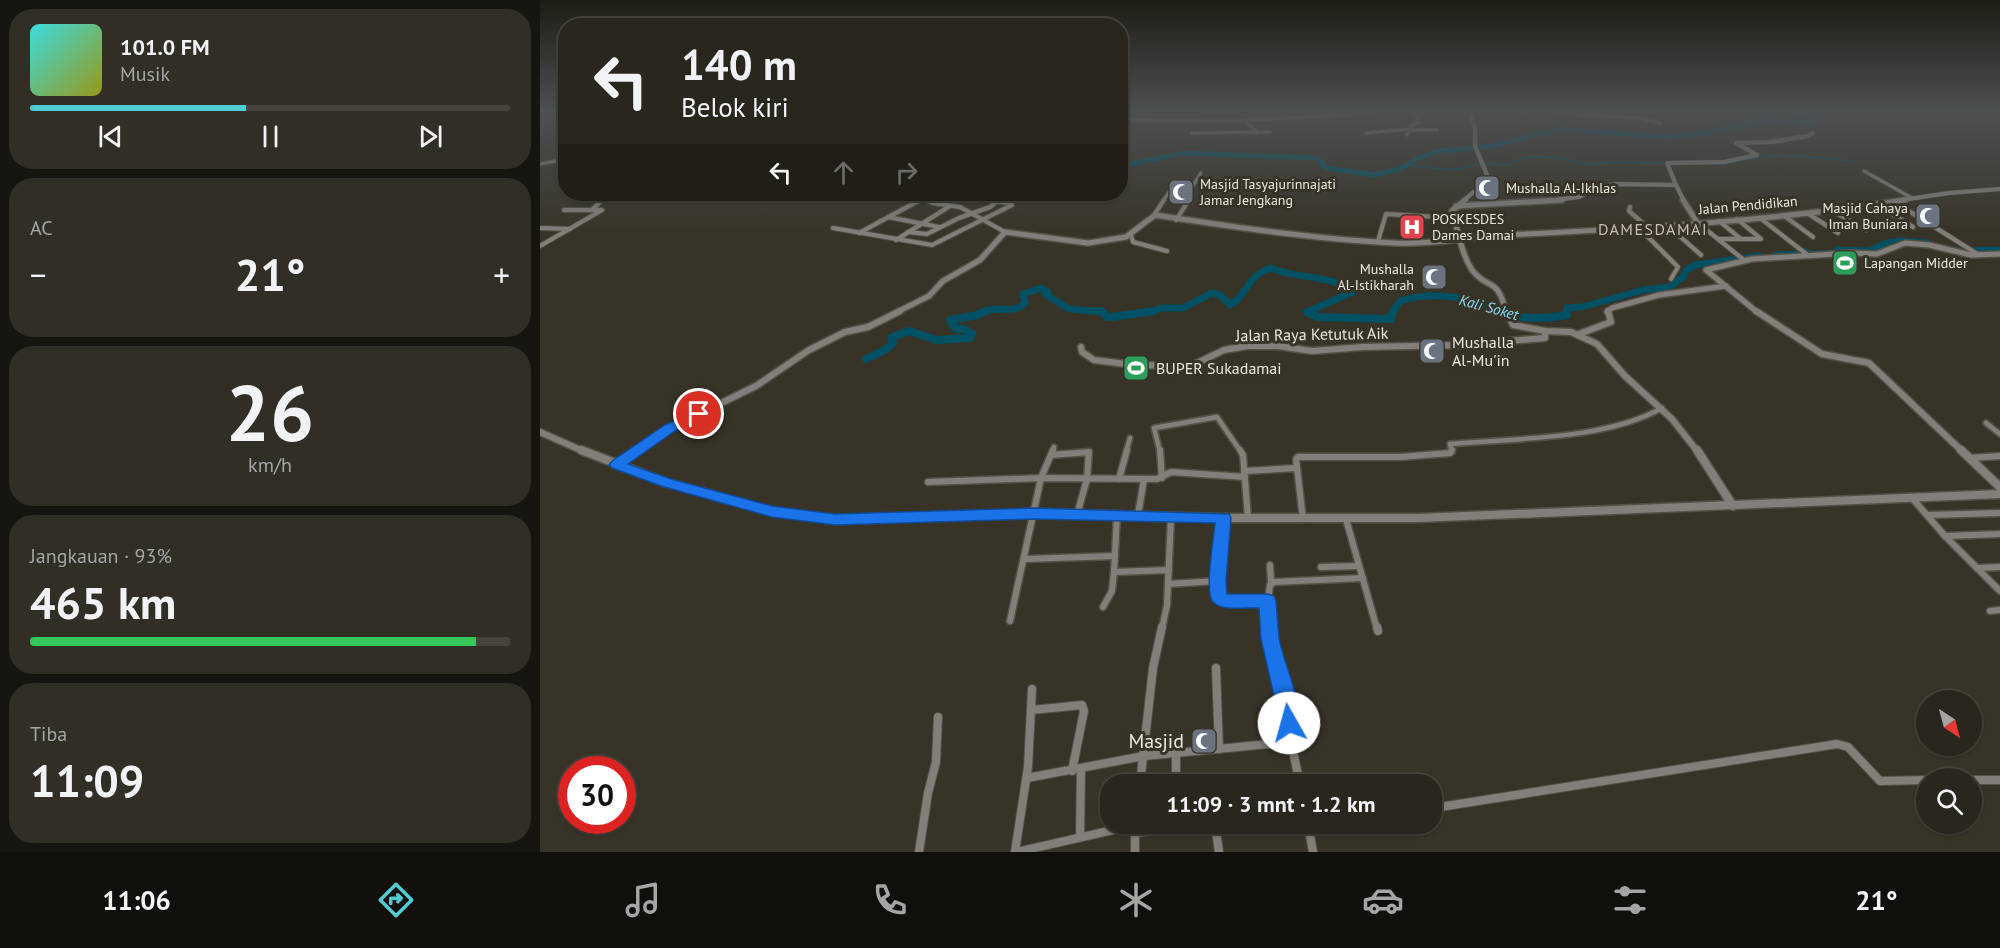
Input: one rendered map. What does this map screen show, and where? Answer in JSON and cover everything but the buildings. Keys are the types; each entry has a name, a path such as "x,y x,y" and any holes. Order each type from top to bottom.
{"street":[{"path":"1477,153 1487,175 1482,185 1452,211 1475,273 1497,288 1505,303 1508,317 1515,326 1545,331 1567,331 1579,334 1597,344 1625,376 1662,408 1704,460 1733,506"},
{"path":"1744,260 1697,222 1684,207 1684,197 1667,163 1722,162 1757,156 1752,153"},
{"path":"540,164 558,161"},
{"path":"1864,171 1912,198"},
{"path":"1176,220 1189,202 1190,198 1187,195 1201,173"},
{"path":"1456,206 1556,201 1579,197 1599,187 1615,184 1676,185"},
{"path":"929,201 958,207 1005,232 1095,243 1120,240 1131,235 1154,215 1171,189"},
{"name":"Jalan Pendidikan","path":"1154,215 1176,220 1378,242 1462,239 1807,213 1949,193 2000,189"},
{"path":"592,209 601,201"},
{"path":"859,233 914,201"},
{"path":"958,207 969,201"},
{"path":"908,232 923,235 998,201"},
{"path":"1003,201 1011,204"},
{"path":"1893,201 1979,255"},
{"path":"1875,203 1913,226"},
{"path":"833,228 896,240 935,244 1011,204"},
{"path":"896,240 952,205"},
{"path":"1630,207 1629,211 1646,226"},
{"path":"540,246 602,210 564,210"},
{"path":"1832,210 1866,230"},
{"path":"1807,213 1838,233"},
{"path":"1378,242 1386,214 1455,218"},
{"path":"1783,215 1813,237"},
{"path":"888,217 940,227"},
{"path":"1758,217 1810,257"},
{"path":"1718,239 1761,238 1736,218"},
{"path":"1717,220 1740,239"},
{"path":"1666,224 1701,255"},
{"path":"1637,226 1678,267 1671,279"},
{"path":"540,228 571,229"},
{"path":"617,465 670,428 756,386 809,350 844,332 868,327 929,296 943,281 980,260 1005,232"},
{"path":"1131,235 1133,242 1138,245 1167,251"},
{"path":"2000,254 1979,255 1909,243 1899,244 1876,254 1851,253 1744,260 1706,270 1774,325 1822,354 1868,363 2000,487"},
{"path":"1579,334 1610,323 1612,320 1607,311 1612,308 1659,295 1726,286"},
{"name":"Jalan Raya Ketutuk Aik","path":"1081,347 1082,352 1094,360 1134,365 1191,366 1224,350 1248,346 1278,346 1312,351 1363,346 1462,345 1545,338 1545,331"},
{"path":"1304,519 1296,458 1298,456 1400,457 1450,453 1452,452 1450,444 1606,430 1646,417 1662,408"},
{"path":"1162,478 1162,459 1154,428 1215,417 1243,455 1248,518"},
{"path":"1986,423 2000,434"},
{"path":"540,432 617,465 667,483 772,511 823,519 1034,513 1346,519 2000,494"},
{"path":"1119,479 1130,438"},
{"path":"1010,621 1041,478 1054,447"},
{"path":"1051,455 1089,451 1087,479 1077,515"},
{"path":"1970,458 2000,456"},
{"path":"928,482 1041,478 1144,479 1162,478 1171,472 1245,474 1297,468"},
{"path":"1138,515 1144,479"},
{"path":"1912,498 1945,536 2000,591"},
{"path":"1928,515 2000,513"},
{"path":"1102,606 1112,591 1117,515"},
{"path":"1141,774 1149,699 1167,605 1171,517"},
{"path":"1223,518 1218,581 1221,600 1268,601"},
{"path":"1346,519 1378,630"},
{"path":"1945,536 1997,534 2000,540"},
{"path":"1025,559 1115,555"},
{"path":"1270,565 1271,582 1268,601 1270,639 1285,695 1298,774"},
{"path":"1321,567 1359,566"},
{"path":"1977,568 2000,567"},
{"path":"1114,572 1169,570"},
{"path":"1271,582 1363,578"},
{"path":"1168,584 1218,581"},
{"path":"1990,611 2000,609"},
{"path":"1216,668 1220,749"},
{"path":"1032,689 1027,778 1016,852 1100,833"},
{"path":"1032,710 1073,704 1083,705 1077,770 1080,837"},
{"path":"919,852 928,793 936,762 938,717"},
{"path":"1027,778 1144,756 1291,742"},
{"path":"1442,807 1837,744 1848,747 1880,781 1916,780"},
{"path":"1176,753 1176,774"},
{"path":"1982,780 2000,780"},
{"path":"1134,852 1135,834"},
{"path":"1216,834 1219,852"},
{"path":"1310,834 1313,852"}],"waterway":[{"path":"1128,164 1184,153 1314,158 1322,161 1323,166 1327,168 1375,175 1402,168 1416,159 1434,153"},
{"path":"1711,164 1785,156 1849,161"},
{"path":"1485,164 1509,165 1517,160 1536,157 1590,164 1615,162 1667,164"},
{"path":"1406,165 1452,170 1480,164"},
{"name":"Kali Soket","path":"1776,255 1803,254 1803,251 1811,254 1839,253 1837,250 1869,251 1887,243 1902,241 1927,243"},
{"name":"Kali Soket","path":"1958,251 2000,250"},
{"name":"Kali Soket","path":"1499,311 1533,318 1567,315 1567,308 1582,307 1643,290 1670,287 1684,276 1686,270 1696,265 1759,256"},
{"name":"Kali Soket","path":"1151,311 1162,308 1183,308 1212,293 1220,295 1230,305 1240,297 1256,276 1270,268 1335,282 1355,291 1307,312"},
{"name":"Kali Soket","path":"986,311 1020,307 1025,303 1023,294 1041,288 1048,292 1045,294 1069,309 1103,312"},
{"name":"Kali Soket","path":"1393,312 1400,301 1426,296 1453,297 1503,312"},
{"name":"Kali Soket","path":"866,359 885,350 893,343 892,337 909,331 937,340 970,338 972,334 964,329 956,329 950,320 986,311"},
{"name":"Kali Soket","path":"1094,311 1103,312"},
{"name":"Kali Soket","path":"1103,312 1107,317 1112,317 1151,311"},
{"name":"Kali Soket","path":"1307,312 1318,317 1391,319 1393,311"}],"place":[{"name":"Mushalla Al-Ikhlas","path":"1487,188"},
{"name":"Masjid Tasyajurinnajati Jamar Jengkang","path":"1181,192"},
{"name":"Masjid Cahaya Iman Buniara","path":"1928,216"},
{"name":"POSKESDES Dames Damai","path":"1412,227"},
{"name":"Lapangan Midder","path":"1845,263"},
{"name":"Mushalla Al-Istikharah","path":"1434,277"},
{"name":"Mushalla Al-Mu'in","path":"1432,351"},
{"name":"BUPER Sukadamai","path":"1136,368"},
{"name":"Masjid","path":"1204,741"}],"district":[{"name":"DAMESDAMAI","path":"1653,229"}],"route":[{"path":"699,414 670,428 617,465 667,483 772,511 823,519 1034,513 1223,518 1218,581 1219,597 1225,600 1268,601 1270,639 1283,686 1289,723"}]}
